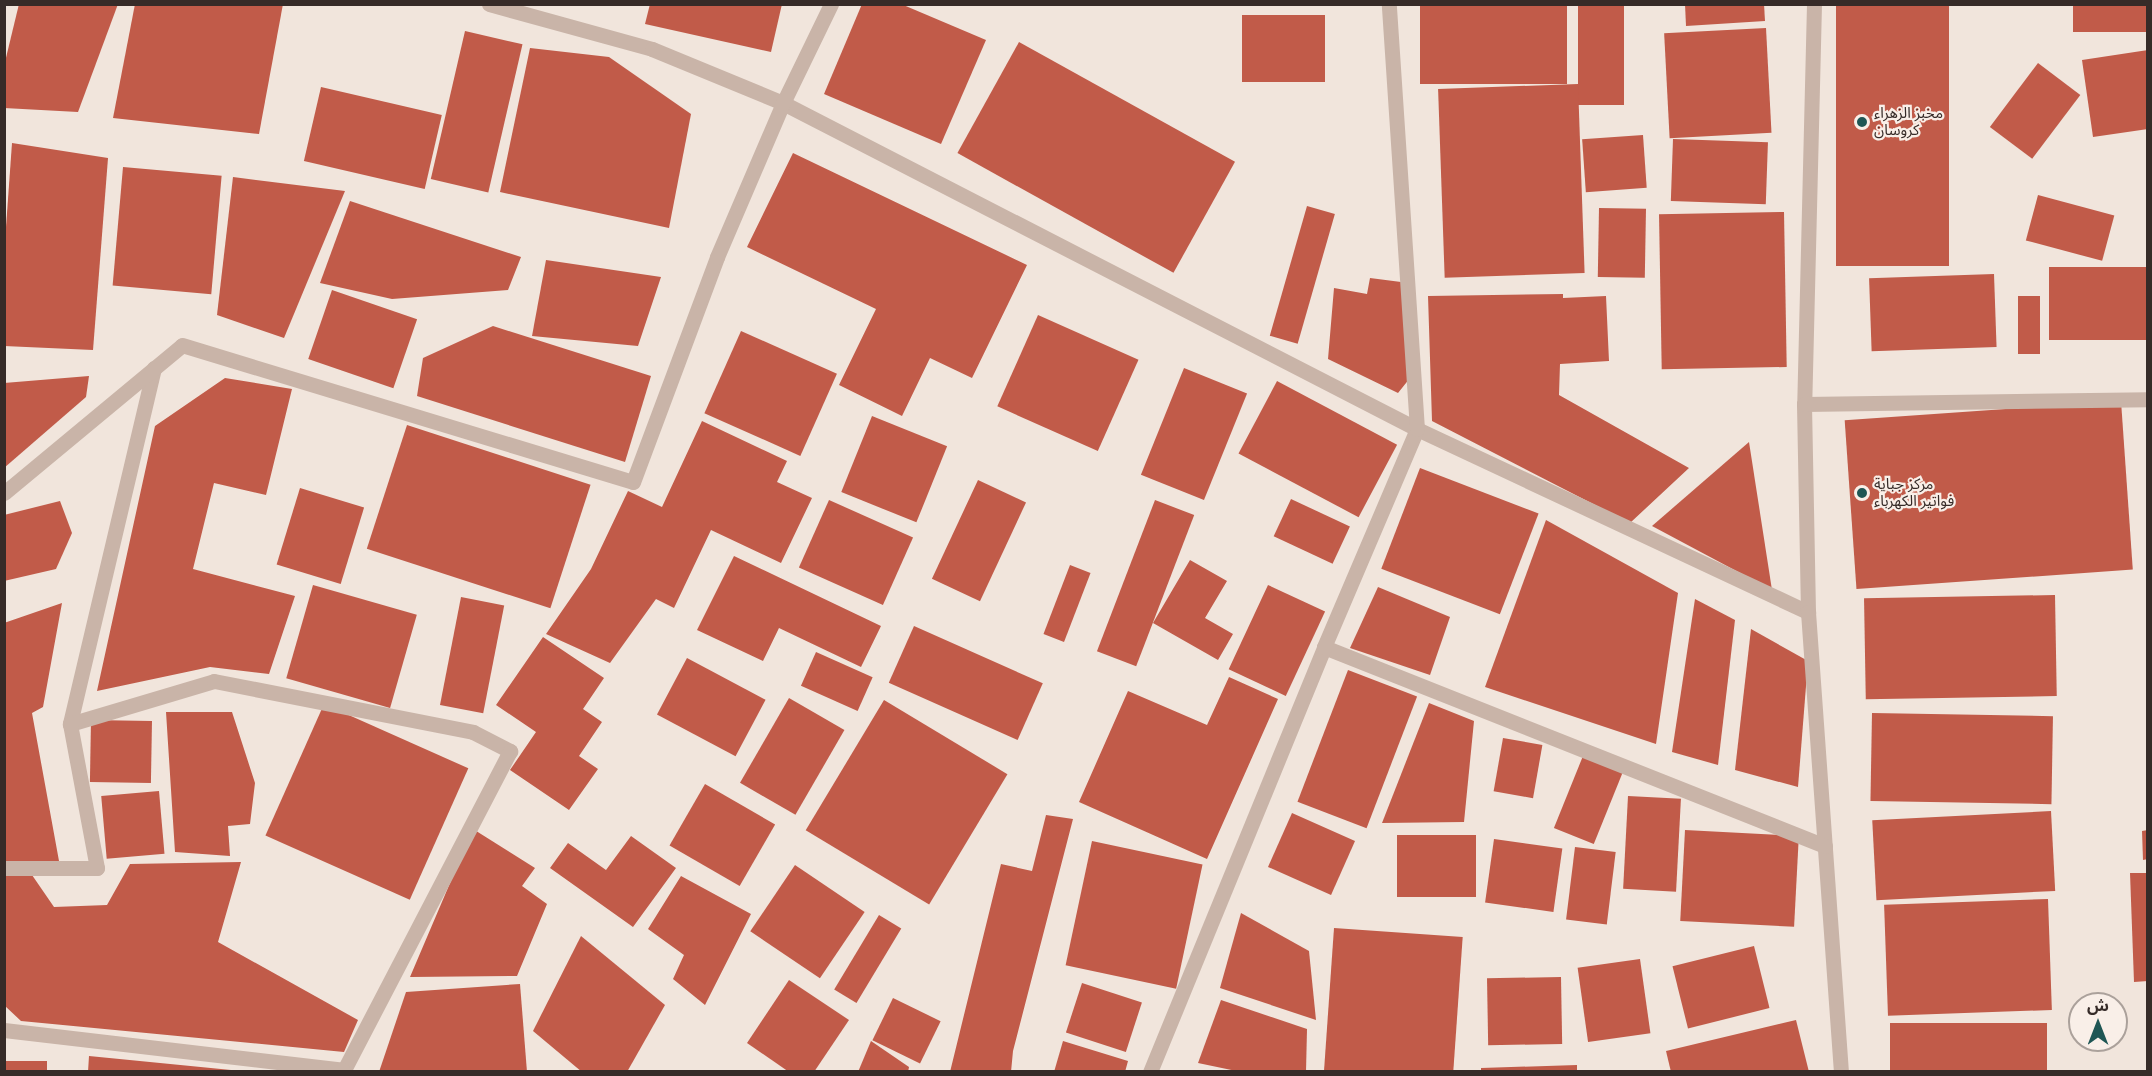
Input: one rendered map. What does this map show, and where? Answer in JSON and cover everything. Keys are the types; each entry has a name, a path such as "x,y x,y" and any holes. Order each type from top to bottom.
{"street":[{"path":"489,4 652,49 783,103 1417,429 1808,612"},
{"path":"4,493 182,345 633,482 717,257 783,103 831,4"},
{"path":"1150,1071 1324,646 1417,429 1389,4"},
{"path":"1814,4 1804,404 1808,612 1841,1071"},
{"path":"4,868 97,868 70,724 154,368"},
{"path":"1804,404 2148,399"},
{"path":"1324,646 1825,846"},
{"path":"4,1030 343,1071 510,751 473,732 214,681 70,724"}],"building":[{"path":"19,4 118,4 78,112 4,108 4,66"},
{"path":"135,4 283,4 259,134 113,118"},
{"path":"650,4 782,4 771,52 645,24"},
{"path":"862,4 901,4 986,40 941,144 824,94"},
{"path":"1420,4 1567,4 1567,84 1420,84"},
{"path":"1578,4 1624,4 1624,105 1578,105"},
{"path":"1685,4 1764,4 1765,21 1686,26"},
{"path":"1836,4 1949,4 1949,266 1836,266"},
{"path":"2073,4 2148,4 2148,32 2073,32"},
{"path":"1242,15 1325,15 1325,82 1242,82"},
{"path":"1766,28 1771,133 1670,138 1664,33"},
{"path":"465,31 522,44 488,192 431,179"},
{"path":"1019,42 1235,162 1173,273 957,153"},
{"path":"530,48 609,57 691,114 669,228 500,192"},
{"path":"2148,50 2148,129 2093,137 2082,60"},
{"path":"2038,63 2080,95 2032,159 1990,127"},
{"path":"1578,84 1585,273 1445,278 1438,89"},
{"path":"321,87 442,115 425,189 304,161"},
{"path":"1643,135 1647,188 1586,192 1582,139"},
{"path":"1673,139 1768,142 1766,204 1671,201"},
{"path":"12,143 108,158 93,350 4,346 4,255"},
{"path":"793,153 1027,265 972,378 930,358 902,416 839,385 876,309 747,247"},
{"path":"123,167 222,176 211,294 113,286"},
{"path":"233,177 345,191 284,338 217,315"},
{"path":"2038,195 2114,215 2102,261 2026,240"},
{"path":"350,201 521,257 508,290 392,299 320,283"},
{"path":"1307,206 1335,214 1298,344 1270,336"},
{"path":"1599,208 1646,209 1645,278 1598,277"},
{"path":"1784,212 1787,367 1662,369 1659,214"},
{"path":"546,260 661,277 638,346 532,336"},
{"path":"2049,267 2148,267 2148,340 2049,340"},
{"path":"1994,274 1997,347 1872,351 1869,278"},
{"path":"1370,278 1401,282 1410,378 1398,393 1328,359 1334,288 1367,294"},
{"path":"332,290 417,319 393,388 308,359"},
{"path":"1563,294 1563,298 1606,296 1609,361 1560,364 1559,395 1689,468 1630,523 1432,421 1428,296"},
{"path":"2018,296 2040,296 2040,354 2018,354"},
{"path":"1038,315 1138,360 1098,451 997,406"},
{"path":"493,326 651,376 625,462 417,396 423,358"},
{"path":"741,331 837,374 800,456 704,413"},
{"path":"1184,368 1247,393 1204,500 1141,475"},
{"path":"89,376 86,397 4,468 4,383"},
{"path":"225,378 292,389 266,495 214,483 193,569 295,596 269,674 210,667 97,691 155,426"},
{"path":"1277,381 1397,445 1359,517 1239,453"},
{"path":"2121,401 2133,570 1856,589 1845,420"},
{"path":"872,416 947,446 916,522 841,492"},
{"path":"702,421 787,461 777,482 812,498 781,563 711,530 674,608 656,599 610,663 546,634 591,569 628,491 662,507"},
{"path":"407,425 591,485 550,608 367,549"},
{"path":"1749,442 1772,590 1652,526"},
{"path":"1420,468 1539,514 1500,614 1381,569"},
{"path":"978,480 1026,502 980,601 932,579"},
{"path":"300,488 364,508 341,584 277,565"},
{"path":"1291,499 1350,526 1333,564 1274,536"},
{"path":"829,500 913,537 883,605 799,568"},
{"path":"1155,500 1194,515 1136,666 1097,651"},
{"path":"60,501 72,533 56,569 4,581 4,515"},
{"path":"1546,520 1678,593 1656,744 1485,687"},
{"path":"734,556 881,626 861,667 779,628 763,661 697,630"},
{"path":"1190,560 1227,581 1205,618 1233,634 1218,660 1153,623"},
{"path":"1070,565 1091,573 1064,642 1043,634"},
{"path":"313,585 417,615 390,708 286,678"},
{"path":"1268,585 1325,612 1286,696 1229,669"},
{"path":"1378,587 1450,617 1430,675 1350,648"},
{"path":"2055,595 2057,696 1866,699 1864,598"},
{"path":"461,597 504,605 483,713 440,705"},
{"path":"1695,599 1735,620 1718,765 1672,752"},
{"path":"62,603 43,707 32,713 59,861 4,863 4,623"},
{"path":"914,626 1043,683 1018,740 889,683"},
{"path":"1751,629 1808,661 1798,787 1735,770"},
{"path":"543,637 604,678 583,709 602,722 579,756 598,769 569,810 510,770 536,732 496,705"},
{"path":"816,652 873,677 858,711 801,686"},
{"path":"687,658 766,700 736,756 657,715"},
{"path":"1348,670 1417,697 1367,828 1297,802"},
{"path":"1229,677 1278,699 1207,859 1079,802 1128,691 1207,725"},
{"path":"789,698 844,730 795,815 740,783"},
{"path":"884,700 1007,774 929,904 806,830"},
{"path":"1429,703 1474,721 1464,822 1382,823"},
{"path":"324,704 468,768 410,900 265,836"},
{"path":"166,712 232,712 255,783 250,824 228,826 230,856 175,852"},
{"path":"1872,713 2053,716 2051,804 1870,801"},
{"path":"91,720 152,721 151,783 90,782"},
{"path":"1503,738 1542,745 1533,798 1494,791"},
{"path":"1585,751 1625,767 1594,844 1554,828"},
{"path":"705,784 775,824 740,886 670,845"},
{"path":"159,791 164,854 107,859 101,796"},
{"path":"1628,796 1681,799 1676,892 1623,889"},
{"path":"2051,811 2055,891 1876,900 1872,820"},
{"path":"1292,813 1355,841 1331,895 1268,867"},
{"path":"1046,815 1073,819 1013,1051 1011,1072 950,1072 1001,864 1032,871"},
{"path":"473,829 535,868 522,886 547,904 517,976 410,977"},
{"path":"1685,830 1799,836 1794,927 1680,921"},
{"path":"2148,830 2148,859 2143,860 2142,831"},
{"path":"1397,835 1476,835 1476,897 1397,897"},
{"path":"631,836 676,868 633,927 550,868 568,843 606,870"},
{"path":"1494,839 1562,849 1553,912 1485,902"},
{"path":"1092,841 1203,864 1176,989 1066,965"},
{"path":"1575,847 1616,852 1607,924 1566,919"},
{"path":"241,862 218,942 358,1020 344,1052 21,1021 4,1005 4,876 32,875 54,907 107,905 130,864"},
{"path":"795,865 865,912 820,978 750,931"},
{"path":"2130,873 2148,873 2148,981 2134,982"},
{"path":"681,876 751,914 705,1005 673,979 684,955 648,929"},
{"path":"2048,899 2052,1010 1888,1016 1884,905"},
{"path":"1241,913 1309,951 1316,1020 1220,988"},
{"path":"879,915 901,928 856,1003 834,990"},
{"path":"1334,928 1463,937 1453,1072 1324,1072"},
{"path":"581,936 665,1005 627,1072 582,1072 533,1031"},
{"path":"1754,946 1769,1008 1688,1028 1672,966"},
{"path":"1640,959 1650,1033 1588,1042 1578,968"},
{"path":"1561,977 1562,1044 1488,1045 1487,978"},
{"path":"789,980 849,1020 814,1072 789,1072 747,1043"},
{"path":"1082,983 1142,1002 1126,1052 1066,1032"},
{"path":"520,984 527,1072 379,1072 406,992"},
{"path":"893,998 941,1021 920,1063 872,1040"},
{"path":"1221,1000 1307,1029 1306,1072 1241,1072 1198,1063"},
{"path":"1796,1020 1809,1072 1671,1072 1666,1051"},
{"path":"1890,1023 2047,1023 2047,1072 1890,1072"},
{"path":"871,1041 909,1067 908,1072 858,1072"},
{"path":"1063,1041 1128,1061 1125,1072 1054,1072"},
{"path":"89,1056 231,1070 231,1072 88,1072"},
{"path":"4,1061 47,1061 47,1072 4,1072"},
{"path":"1577,1065 1577,1072 1481,1072 1481,1068"}],"place":[{"name":"مخبز الزهراء كروسان","path":"1862,122"},
{"name":"مركز جباية فواتير الكهرباء","path":"1862,493"}]}
